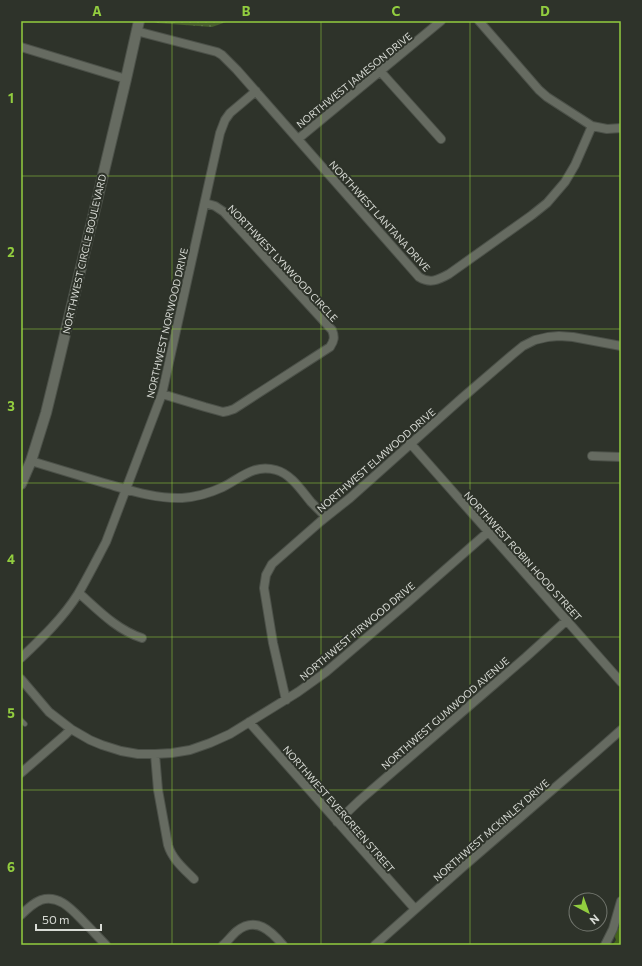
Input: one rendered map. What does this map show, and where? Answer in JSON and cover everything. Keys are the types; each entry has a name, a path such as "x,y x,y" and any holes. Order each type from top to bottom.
{"main road":[{"name":"NORTHWEST CIRCLE BOULEVARD","path":"21,484 31,461 46,413 139,21"}],"street":[{"name":"NORTHWEST JAMESON DRIVE","path":"298,139 441,21"},
{"path":"479,21 539,90 547,97 592,126 607,129 621,128"},
{"name":"NORTHWEST LANTANA DRIVE","path":"136,31 217,52 222,55 256,91 420,277 428,281 434,281 448,274 547,203 565,182 575,165 592,126"},
{"path":"21,47 126,79"},
{"path":"380,71 441,139"},
{"name":"NORTHWEST NORWOOD DRIVE","path":"21,658 41,640 79,593 106,542 162,394 218,140 225,120 230,112 256,91"},
{"name":"NORTHWEST LYNWOOD CIRCLE","path":"162,394 223,412 228,411 234,409 330,347 334,342 332,330 291,284 224,212 215,206 205,203"},
{"name":"NORTHWEST ELMWOOD DRIVE","path":"286,700 269,622 264,588 264,581 268,569 272,564 350,498 410,443 523,346 535,340 559,336 621,346"},
{"name":"NORTHWEST ROBIN HOOD STREET","path":"410,443 621,682"},
{"path":"592,456 621,457"},
{"path":"31,461 126,489 164,497 181,498 210,492 224,486 247,472 267,468 277,470 292,479 326,518"},
{"name":"NORTHWEST FIRWOOD DRIVE","path":"21,680 49,712 90,740 102,745 121,751 138,754 172,753 190,750 230,734 286,700 326,672 488,532"},
{"path":"79,593 116,625 142,638"},
{"name":"NORTHWEST GUMWOOD AVENUE","path":"337,822 360,800 567,620"},
{"name":"NORTHWEST EVERGREEN STREET","path":"249,722 415,910"},
{"path":"21,773 71,728"},
{"name":"NORTHWEST MCKINLEY DRIVE","path":"375,945 621,730"},
{"path":"155,754 158,790 168,845 175,859 194,879"},
{"path":"21,915 33,904 41,900 58,900 72,909 106,945"},
{"path":"605,945 613,929 621,901"},
{"path":"223,945 244,927 252,925 266,928 283,945"}],"lane":[{"path":"21,720 25,724"}],"green space":[{"path":"151,21 229,21 212,27 157,23"},
{"path":"621,903 621,945 611,945 616,940 614,934 620,926 618,921"}]}
